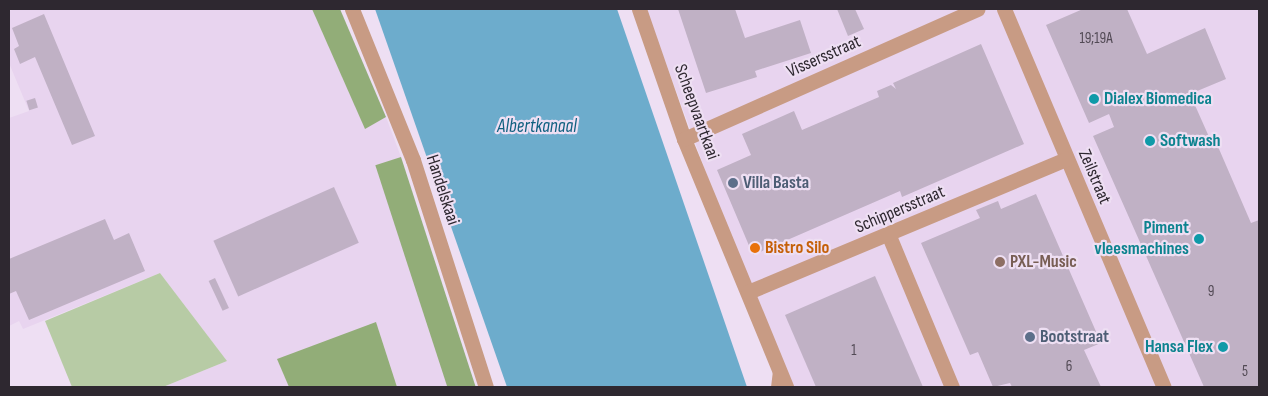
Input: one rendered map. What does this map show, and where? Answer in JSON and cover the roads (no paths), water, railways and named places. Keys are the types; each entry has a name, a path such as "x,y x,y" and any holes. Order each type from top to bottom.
{"street":[{"name":"Handelskaai","path":"352,9 413,160 486,387"},
{"name":"Scheepvaartkaai","path":"639,9 684,138 786,387"},
{"name":"Vissersstraat","path":"684,138 978,9"},
{"name":"Zeilstraat","path":"1004,9 1164,387"},
{"name":"Schippersstraat","path":"748,292 889,236 1066,159"},
{"path":"889,236 952,387"}],"lane":[{"name":"Scheepvaartkaai","path":"775,387 777,367"}],"water":[{"name":"Albertkanaal","path":"375,9 617,9 747,387 507,387"}],"place":[{"name":"Dialex Biomedica","path":"1094,99"},
{"name":"Softwash","path":"1150,141"},
{"name":"Villa Basta","path":"733,183"},
{"name":"Piment vleesmachines","path":"1199,239"},
{"name":"Bistro Silo","path":"755,248"},
{"name":"PXL-Music","path":"1000,262"},
{"name":"Bootstraat","path":"1030,337"},
{"name":"Hansa Flex","path":"1223,347"}]}
